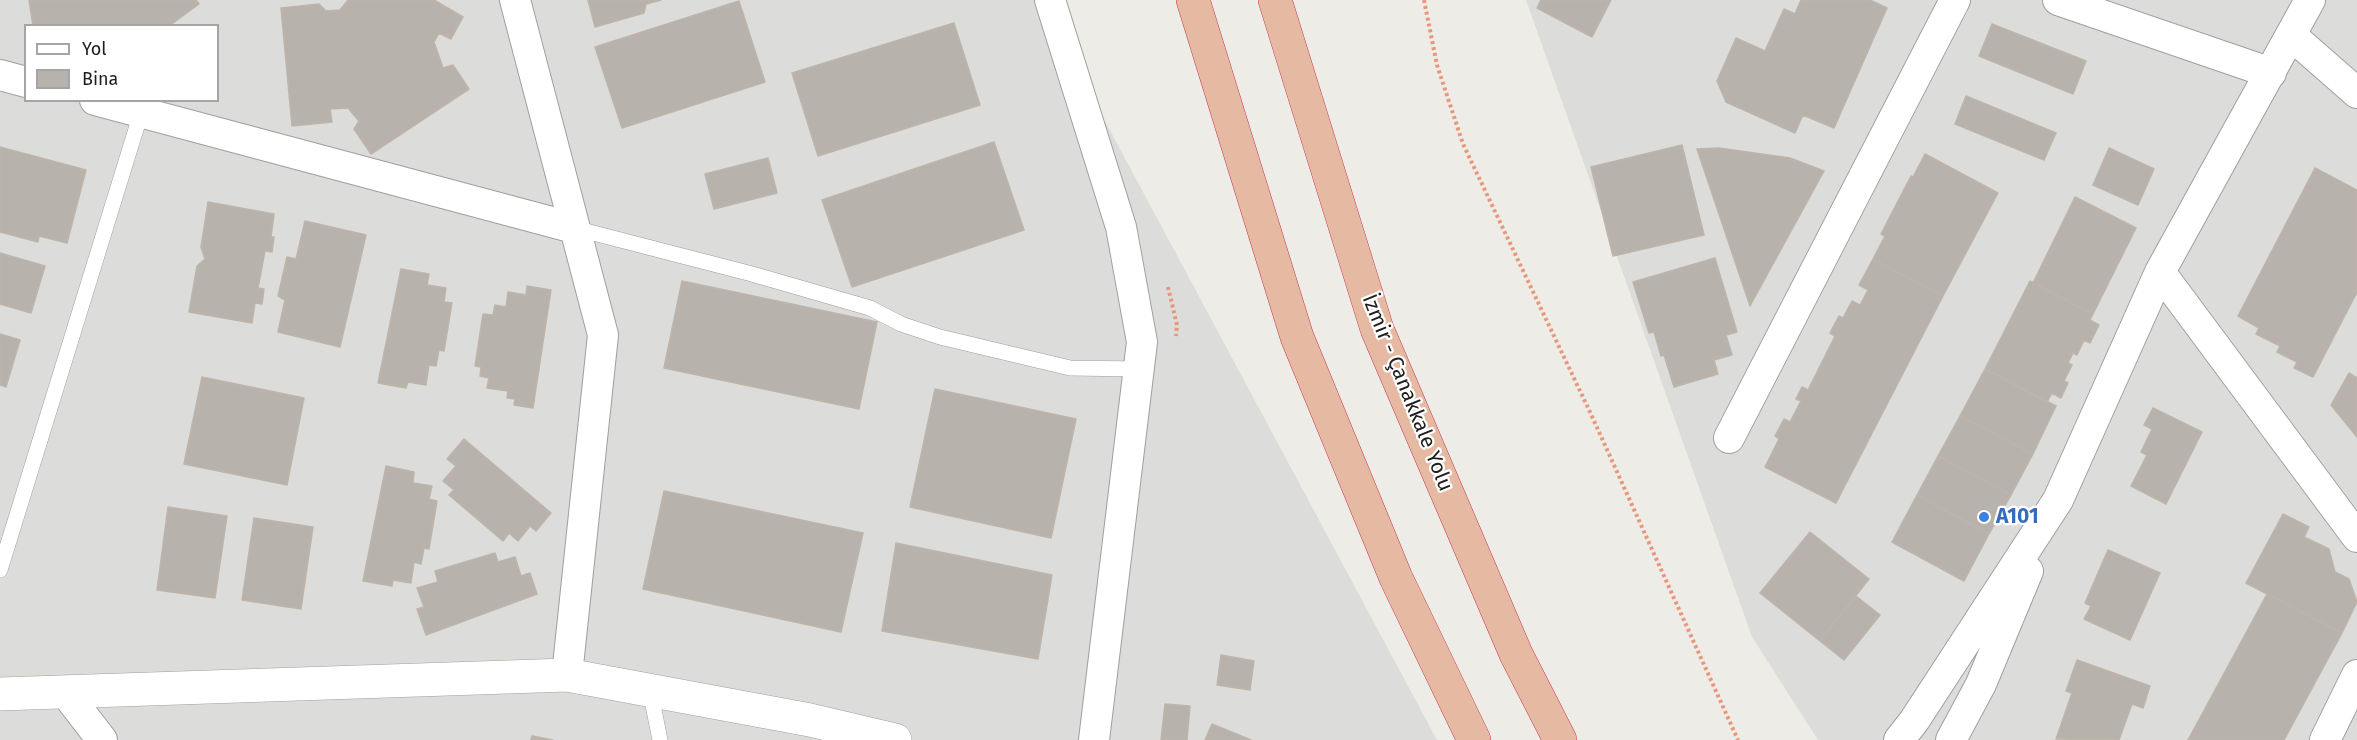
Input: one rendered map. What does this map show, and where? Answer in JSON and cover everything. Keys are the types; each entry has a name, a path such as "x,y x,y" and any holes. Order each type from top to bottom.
{"highway":[{"path":"1192,0 1297,337 1396,578 1474,740"},
{"name":"İzmir - Çanakkale Yolu","path":"1275,0 1377,329 1516,654 1560,740"}],"street":[{"path":"515,0 603,335 567,675"},
{"path":"1050,0 1121,227 1142,342 1094,740"},
{"path":"1729,438 1955,0"},
{"path":"2058,0 2271,73"},
{"path":"1952,740 1981,684 2058,500 2160,272 2310,0"},
{"path":"2292,36 2357,93"},
{"path":"0,75 24,81"},
{"path":"101,102 574,228"},
{"path":"2160,272 2357,537"},
{"path":"1899,740 1914,721 2058,500"},
{"path":"0,694 567,675 810,720 895,740"},
{"path":"2325,740 2357,675"},
{"path":"65,692 102,740"}],"lane":[{"path":"0,570 141,113"},
{"path":"574,228 752,274 870,308 920,331 940,337 1070,368 1139,369"},
{"path":"650,690 660,740"}],"path":[{"path":"1424,0 1437,65 1463,144 1590,412 1738,740"}],"shaded area":[{"path":"0,0 1040,0 1437,740 0,740"},
{"path":"1526,0 2357,0 2357,740 1818,740 1752,637"}],"building":[{"path":"29,0 196,0 199,4 172,24 33,24"},
{"path":"348,0 434,0 463,17 451,39 439,33 434,42 443,68 453,65 469,89 371,154 354,129 359,121 348,108 330,109 332,122 292,126 281,8 319,4 326,11 340,10"},
{"path":"588,0 661,0 646,4 644,13 595,27"},
{"path":"1541,0 1611,0 1592,37 1537,8"},
{"path":"1801,0 1870,0 1887,8 1834,128 1803,115 1795,133 1726,102 1717,81 1736,38 1765,51 1784,9 1795,14"},
{"path":"739,1 765,82 622,128 595,47"},
{"path":"954,23 980,105 818,156 792,73"},
{"path":"1992,24 2086,61 2073,94 1979,56"},
{"path":"1966,96 2056,133 2044,160 1955,124"},
{"path":"994,142 1024,230 852,287 822,200"},
{"path":"1682,145 1704,235 1613,256 1591,167"},
{"path":"0,147 86,170 67,243 39,236 38,242 0,232"},
{"path":"1719,148 1790,158 1824,171 1750,306 1697,149"},
{"path":"2109,148 2154,169 2138,205 2093,185"},
{"path":"1925,154 1998,193 1943,296 1873,259 1885,236 1881,234"},
{"path":"768,158 777,193 714,209 705,174"},
{"path":"2315,168 2357,190 2357,292 2313,377 2294,368 2297,362 2277,352 2280,346 2256,334 2259,328 2238,316"},
{"path":"2075,197 2136,228 2093,314 2033,283"},
{"path":"208,202 274,214 272,252 265,251 258,288 264,289 262,304 255,303 252,323 189,312 197,266 205,259 201,247"},
{"path":"305,221 366,235 340,347 278,332 285,300 278,296 287,257 296,259"},
{"path":"0,253 45,266 31,313 0,304"},
{"path":"1715,258 1737,332 1726,335 1732,355 1714,360 1718,374 1674,387 1654,332 1649,333 1633,282"},
{"path":"1873,259 1943,296 1836,503 1765,467 1779,439 1775,436 1784,419 1790,422 1801,401 1796,399 1802,387 1808,390 1835,336 1830,333 1839,316 1843,318 1852,301 1860,305 1868,290 1859,285"},
{"path":"401,269 429,274 427,285 446,288 444,302 452,303 444,351 439,350 436,366 429,365 426,385 408,382 406,388 378,383"},
{"path":"682,281 877,322 859,409 664,368"},
{"path":"2030,281 2093,314 2090,320 2099,325 2090,343 2084,340 2077,355 2073,353 2068,363 2072,365 2064,381 2068,383 2061,398 2052,393 2047,402 1985,369"},
{"path":"527,286 551,290 533,408 514,405 515,399 507,398 508,391 487,388 489,378 480,376 481,367 475,366 483,314 493,315 495,305 506,307 508,292 526,295"},
{"path":"0,334 20,340 6,387 0,385"},
{"path":"1985,369 2056,406 2033,454 1960,416"},
{"path":"2349,373 2357,378 2357,437 2331,405"},
{"path":"202,377 304,398 287,485 184,464"},
{"path":"935,389 1076,419 1051,538 910,507"},
{"path":"2153,408 2202,432 2166,504 2131,486 2147,455 2141,452 2152,429 2144,425"},
{"path":"1960,416 2033,454 2011,495 1938,456"},
{"path":"464,439 551,513 536,531 530,526 518,541 509,533 503,541 449,495 454,490 443,481 456,466 447,459"},
{"path":"1938,456 2011,495 1989,534 1917,495"},
{"path":"386,466 414,472 413,483 432,486 429,499 437,501 429,549 424,548 421,564 414,562 411,583 393,580 392,586 363,581"},
{"path":"664,491 863,533 841,632 643,589"},
{"path":"1917,495 1989,534 1964,581 1892,542"},
{"path":"168,507 227,516 215,598 157,590"},
{"path":"2283,514 2309,527 2304,537 2329,549 2335,572 2349,579 2357,602 2342,633 2246,583"},
{"path":"254,518 313,527 301,609 242,600"},
{"path":"1810,532 1869,579 1820,641 1760,593"},
{"path":"896,543 1052,575 1038,659 882,631"},
{"path":"2108,550 2160,573 2130,640 2084,619 2091,606 2085,603"},
{"path":"495,553 498,562 515,557 521,576 530,573 537,594 426,635 417,609 424,607 417,588 438,582 435,571"},
{"path":"2267,594 2342,633 2284,740 2188,740"},
{"path":"1856,596 1880,615 1844,660 1820,641"},
{"path":"1221,655 1254,661 1250,690 1217,685"},
{"path":"2077,660 2150,686 2143,708 2132,704 2119,740 2056,739 2072,693 2066,691"},
{"path":"1165,704 1190,706 1187,740 1161,740"},
{"path":"1212,724 1251,740 1205,740"},
{"path":"532,736 553,740 531,740"}],"place":[{"name":"A101","path":"1984,517"}]}
